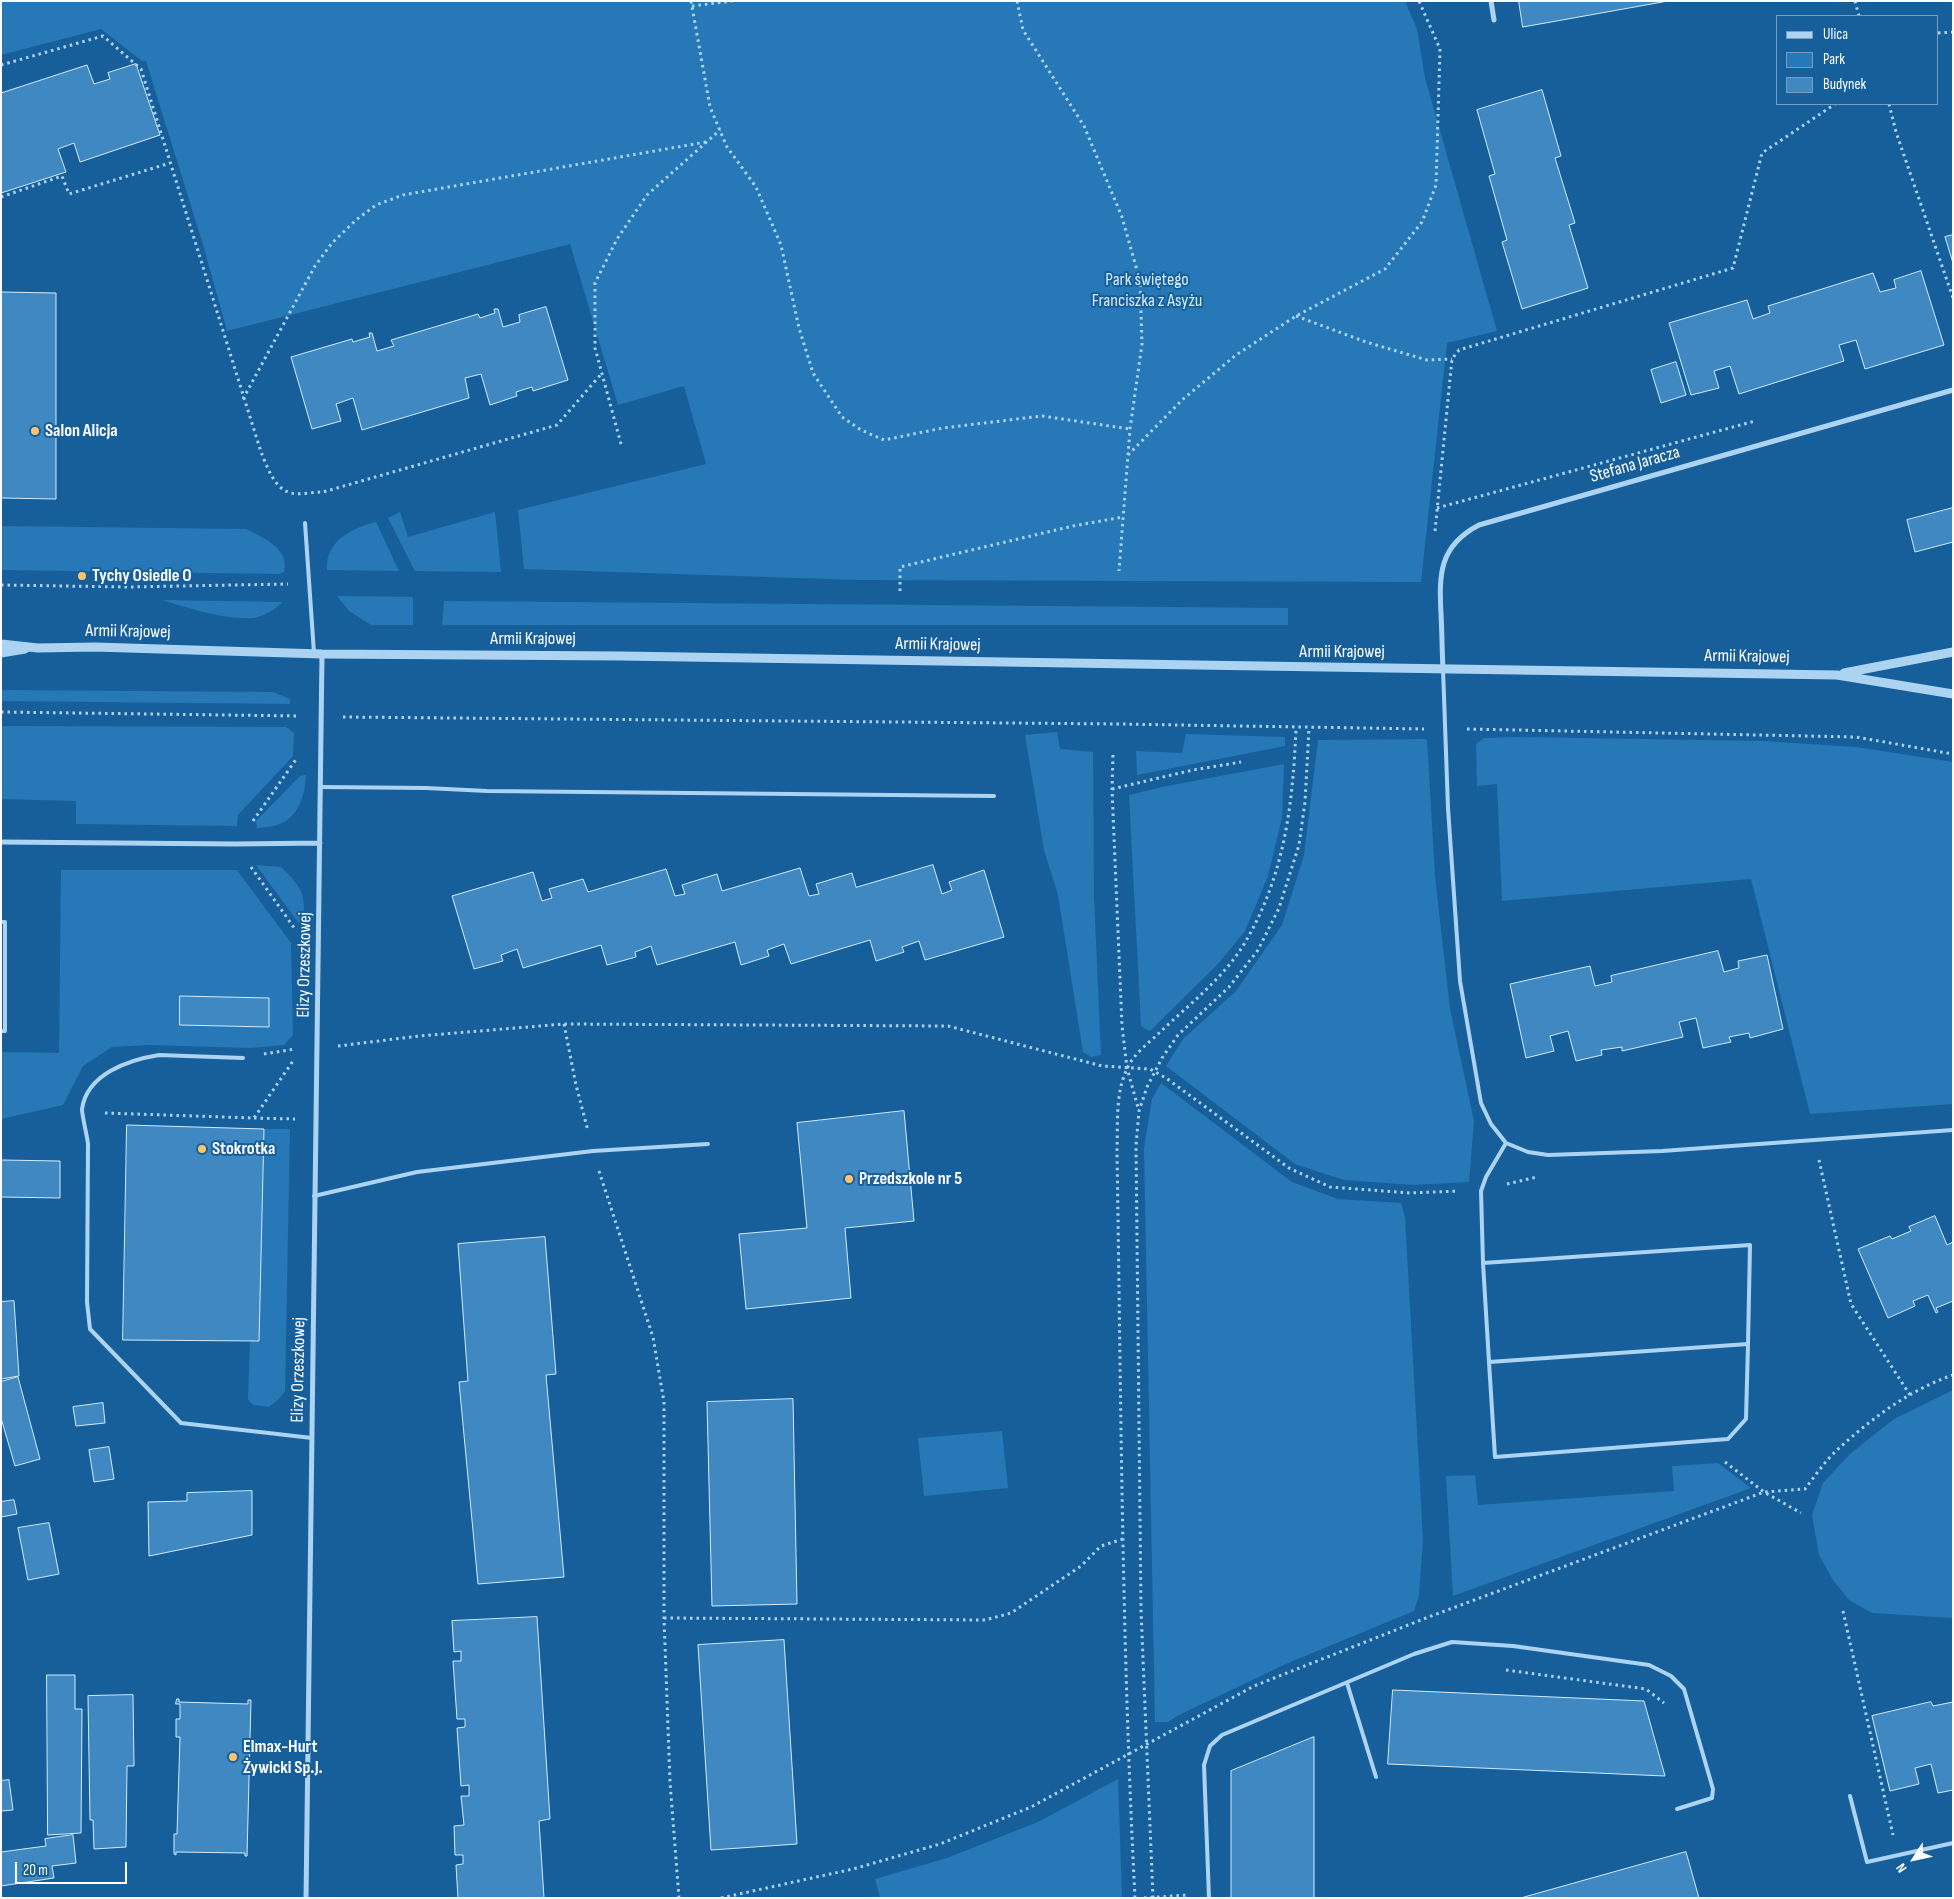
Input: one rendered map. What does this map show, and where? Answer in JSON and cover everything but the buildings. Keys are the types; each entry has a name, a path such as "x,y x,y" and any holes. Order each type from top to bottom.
{"street":[{"path":"1491,1 1494,20"},
{"name":"Stefana Jaracza","path":"1443,668 1440,578 1444,561 1452,546 1471,529 1617,484 1953,390"},
{"name":"Armii Krajowej","path":"1,644 38,648"},
{"name":"Armii Krajowej","path":"1,653 38,648 95,647 318,653 1837,675 1953,694"},
{"name":"Armii Krajowej","path":"1837,675 1953,652"},
{"name":"Elizy Orzeszkowej","path":"306,1898 321,787 318,653"},
{"path":"1,842 320,843"}],"lane":[{"path":"305,523 309,584 318,653"},
{"path":"1443,668 1448,808 1460,982 1481,1103 1491,1124 1506,1143 1528,1152 1548,1155 1662,1151 1953,1130"},
{"path":"321,787 426,788 487,792 994,796"},
{"path":"1,922 5,922 5,1031 1,1031"},
{"path":"243,1058 159,1055 132,1061 114,1069 92,1085 86,1094 82,1112 88,1144 87,1302 90,1329 181,1423 312,1438"},
{"path":"1483,1263 1750,1244 1746,1419 1728,1439 1495,1457 1483,1263 1481,1191 1486,1177 1506,1143"},
{"path":"314,1196 417,1172 593,1152 708,1144"},
{"path":"1489,1362 1748,1344"},
{"path":"1208,1896 1204,1765 1210,1746 1222,1735 1414,1654 1452,1642 1513,1646 1649,1665 1671,1676 1684,1689 1713,1788 1712,1798 1677,1809"},
{"path":"1347,1683 1376,1777"},
{"path":"1850,1796 1867,1862 1953,1843"}],"path":[{"path":"691,1 710,107 727,147 756,187 781,245 798,328 813,373 842,417 861,430 884,440 943,428 1042,416 1130,429"},
{"path":"692,6 732,1"},
{"path":"1017,1 1023,30 1084,126 1122,216 1140,281 1142,344 1130,429 1119,571"},
{"path":"1128,455 1182,400 1236,355 1296,316 1385,269 1422,222 1436,185 1440,49 1418,1"},
{"path":"1855,1 1859,15"},
{"path":"1939,33 1953,32"},
{"path":"1,65 103,36 141,69 243,400 261,452 271,476 282,488 291,493 323,492 557,425 602,373"},
{"path":"1434,538 1452,359 1459,350 1733,268 1762,153 1834,105"},
{"path":"1889,105 1896,132 1953,298"},
{"path":"621,444 595,348 595,284 617,239 647,195 720,130"},
{"path":"243,400 315,266 332,242 376,205 403,195 706,142"},
{"path":"1,197 62,176 69,194 170,163"},
{"path":"1296,316 1366,342 1427,360 1452,359"},
{"path":"1437,508 1756,420"},
{"path":"900,591 900,566 1074,526 1123,517"},
{"path":"1,585 128,587 309,584"},
{"path":"1,712 300,716 301,725"},
{"path":"344,717 1119,724 1856,737 1953,754"},
{"path":"1134,1898 1127,1754 1123,1539 1117,1151 1120,1093 1127,1068 1154,1038 1221,973 1247,940 1269,895 1283,850 1289,816 1296,728"},
{"path":"1153,1897 1141,1610 1136,1155 1139,1111 1147,1087 1162,1058 1178,1035 1229,987 1258,950 1279,908 1298,845 1305,802 1309,728"},
{"path":"296,930 236,844 301,752"},
{"path":"1113,755 1112,790 1122,1026 1127,1068 1139,1111"},
{"path":"1112,790 1193,770 1241,762"},
{"path":"564,1024 576,1085 593,1152 653,1337 664,1402 664,1618 670,1782 680,1898"},
{"path":"335,1047 420,1036 564,1024 948,1026 1102,1066 1150,1068 1289,1168 1330,1187 1410,1193 1481,1191"},
{"path":"277,1052 303,1047"},
{"path":"254,1118 297,1055"},
{"path":"82,1112 301,1119"},
{"path":"1817,1154 1851,1304 1910,1395"},
{"path":"1716,1440 1719,1458 1764,1492 1801,1513"},
{"path":"664,1618 985,1620 1011,1613 1081,1566 1101,1546 1123,1539"},
{"path":"1843,1612 1895,1844"},
{"path":"1503,1669 1646,1689 1664,1703 1668,1710"},
{"path":"1144,1898 1208,1896"}],"green space":[{"name":"Park świętego Franciszka z Asyżu","path":"1,1 1405,1 1417,29 1425,78 1497,331 1447,343 1421,582 858,580 524,569 518,510 706,464 684,386 618,405 570,244 227,331 204,248 146,61 142,61 101,29 1,55"},
{"path":"400,512 408,537 495,512 501,572 415,571 388,518"},
{"path":"376,522 399,571 327,570 330,551 342,537 358,528"},
{"path":"1,526 246,529 267,540 279,550 285,564 284,572 279,574 1,570"},
{"path":"337,596 413,597 413,625 371,625 349,611"},
{"path":"162,600 283,602 261,616 242,618 207,613"},
{"path":"444,601 1288,608 1288,625 442,625"},
{"path":"1,690 273,692 290,699 290,704 1,701"},
{"path":"1,726 286,727 294,733 293,756 238,815 237,826 76,824 76,801 1,799"},
{"path":"1057,732 1060,749 1093,752 1094,897 1101,1055 1091,1057 1083,1052 1058,895 1044,850 1025,735"},
{"path":"1186,734 1285,737 1285,746 1137,775 1136,751 1182,753"},
{"path":"1484,738 1763,741 1856,747 1953,762 1953,1104 1810,1114 1751,879 1502,901 1497,784 1477,786 1476,744"},
{"path":"1427,739 1435,876 1450,1009 1474,1121 1469,1182 1413,1185 1344,1180 1295,1164 1166,1066 1183,1039 1236,991 1282,925 1304,855 1318,740"},
{"path":"1284,764 1282,818 1268,876 1245,931 1218,964 1150,1031 1141,1026 1129,795"},
{"path":"306,775 302,798 291,817 277,825 257,828 256,821 300,776"},
{"path":"256,865 281,867 294,881 303,899 303,925 300,925"},
{"path":"61,870 237,870 291,943 293,1035 284,1045 251,1048 149,1045 112,1047 83,1066 63,1105 1,1119 1,1052 59,1053"},
{"path":"1161,1083 1292,1182 1338,1199 1401,1203 1405,1217 1423,1539 1419,1595 1414,1611 1288,1663 1168,1722 1155,1722 1144,1148 1152,1099"},
{"path":"264,1129 290,1129 285,1391 269,1407 253,1405 248,1399 250,1341 259,1341"},
{"path":"1953,1390 1953,1618 1872,1613 1849,1600 1833,1580 1819,1555 1812,1515 1823,1483 1850,1454 1894,1419"},
{"path":"1002,1431 1008,1488 924,1496 918,1438"},
{"path":"1718,1463 1751,1488 1453,1596 1446,1476 1475,1475 1478,1505 1674,1491 1672,1466"},
{"path":"1118,1779 1122,1898 880,1898 875,1879 947,1858 1038,1822"}],"place":[{"name":"Salon Alicja","path":"35,431"},
{"name":"Tychy Osiedle O","path":"82,576"},
{"name":"Stokrotka","path":"202,1149"},
{"name":"Przedszkole nr 5","path":"849,1179"},
{"name":"Elmax-Hurt Żywicki Sp.J.","path":"233,1757"}]}
